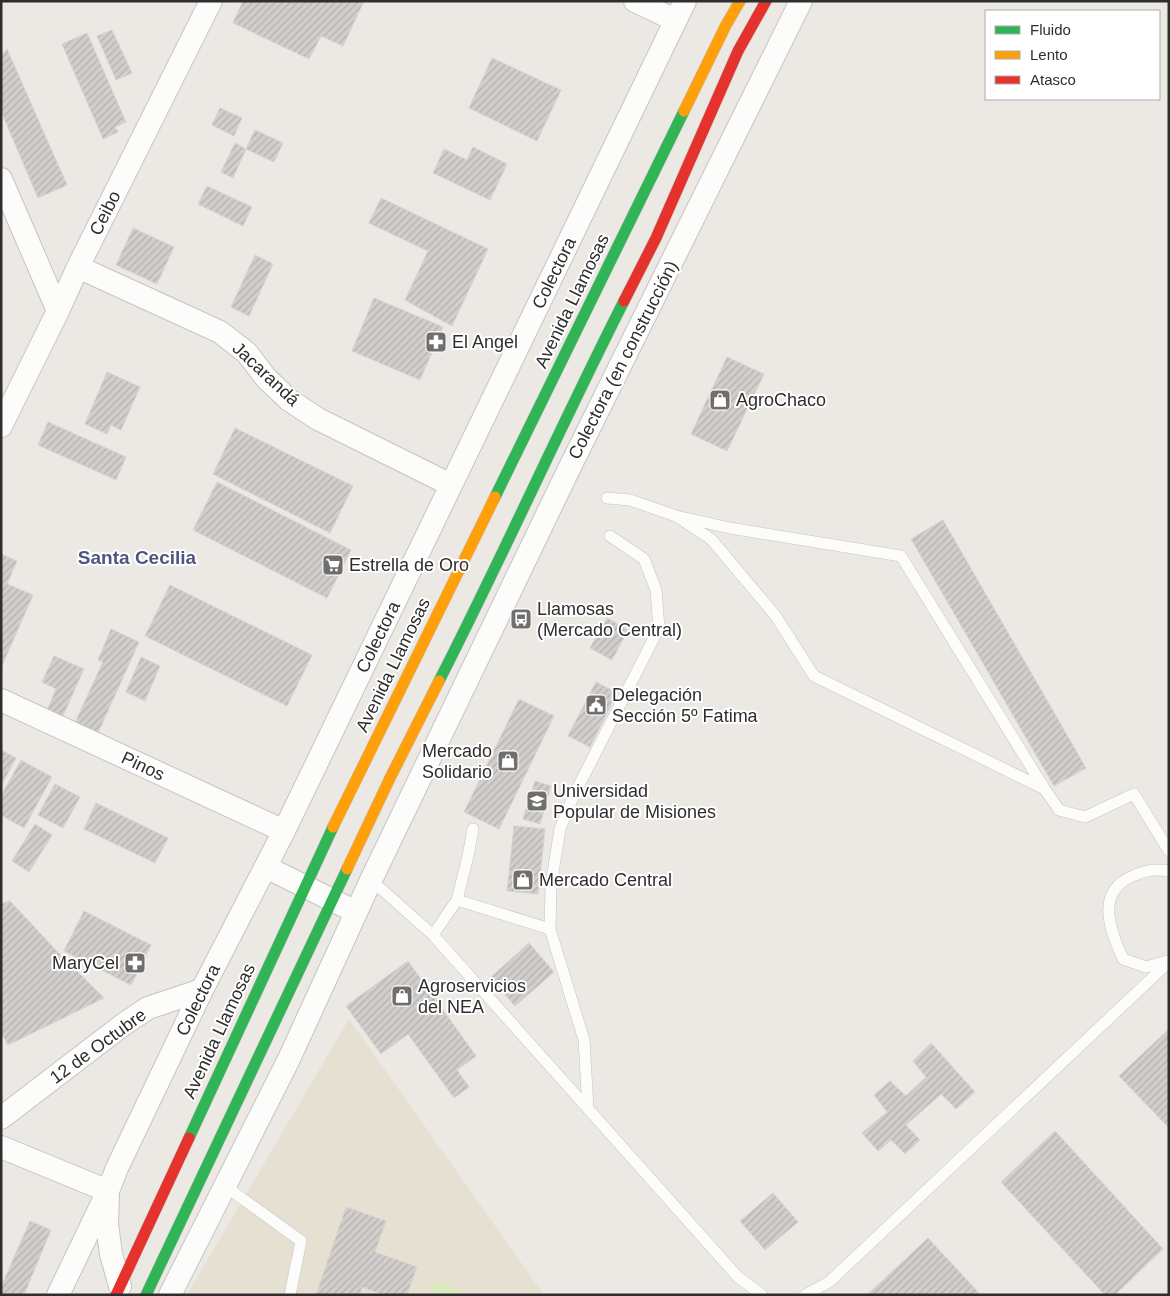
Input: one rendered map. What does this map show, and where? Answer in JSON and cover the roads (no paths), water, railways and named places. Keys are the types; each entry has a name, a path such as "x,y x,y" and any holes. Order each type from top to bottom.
{"highway":[{"name":"Avenida Llamosas","path":"118,1290 305,886 726,25 740,1"},
{"path":"146,1295 390,778 471,618 546,459 656,238 738,51 766,1"}],"street":[{"name":"Ceibo","path":"1,426 78,266 211,1"},
{"path":"635,1 680,11"},
{"path":"656,238 679,248 801,1"},
{"name":"Colectora","path":"58,1295 202,990 284,831 680,11"},
{"path":"1,179 58,311"},
{"name":"Colectora (en construcción)","path":"568,471 679,248"},
{"name":"Jacarandá","path":"78,266 220,332 247,353 266,378 290,400 311,414 451,485"},
{"path":"170,1295 289,1059 371,880 568,471 546,459"},
{"name":"Pinos","path":"1,700 284,831"},
{"path":"266,867 357,912"},
{"path":"332,899 371,880"},
{"name":"12 de Octubre","path":"1,1118 124,1024 148,1008 202,990"},
{"path":"1,1147 108,1192"},
{"name":"Colectora","path":"108,1192 108,1224 111,1254 118,1290"}],"lane":[{"path":"607,498 630,500 676,516 730,528 901,556 1059,810 1085,817 1134,794 1169,851"},
{"path":"676,516 711,539 775,615 814,676 1044,788"},
{"path":"588,1109 584,1040 550,929 551,884 560,829 573,797 659,628 656,590 644,559 610,536"},
{"path":"433,935 457,900 468,856 472,829"},
{"path":"1169,871 1152,868 1123,880 1109,900 1110,930 1123,959 1146,967 1169,961"},
{"path":"371,880 433,935 738,1277 762,1295"},
{"path":"457,900 550,929"},
{"path":"805,1295 829,1282 1169,961"},
{"path":"225,1186 301,1241 290,1295"}],"place":[{"name":"El Angel","path":"436,342"},
{"name":"AgroChaco","path":"720,400"},
{"name":"Estrella de Oro","path":"333,565"},
{"name":"Llamosas (Mercado Central)","path":"521,619"},
{"name":"Delegación Sección 5º Fatima","path":"596,705"},
{"name":"Mercado Solidario","path":"508,761"},
{"name":"Universidad Popular de Misiones","path":"537,801"},
{"name":"Mercado Central","path":"523,880"},
{"name":"MaryCel","path":"135,963"},
{"name":"Agroservicios del NEA","path":"402,996"}],"district":[{"name":"Santa Cecilia","path":"137,557"}]}
